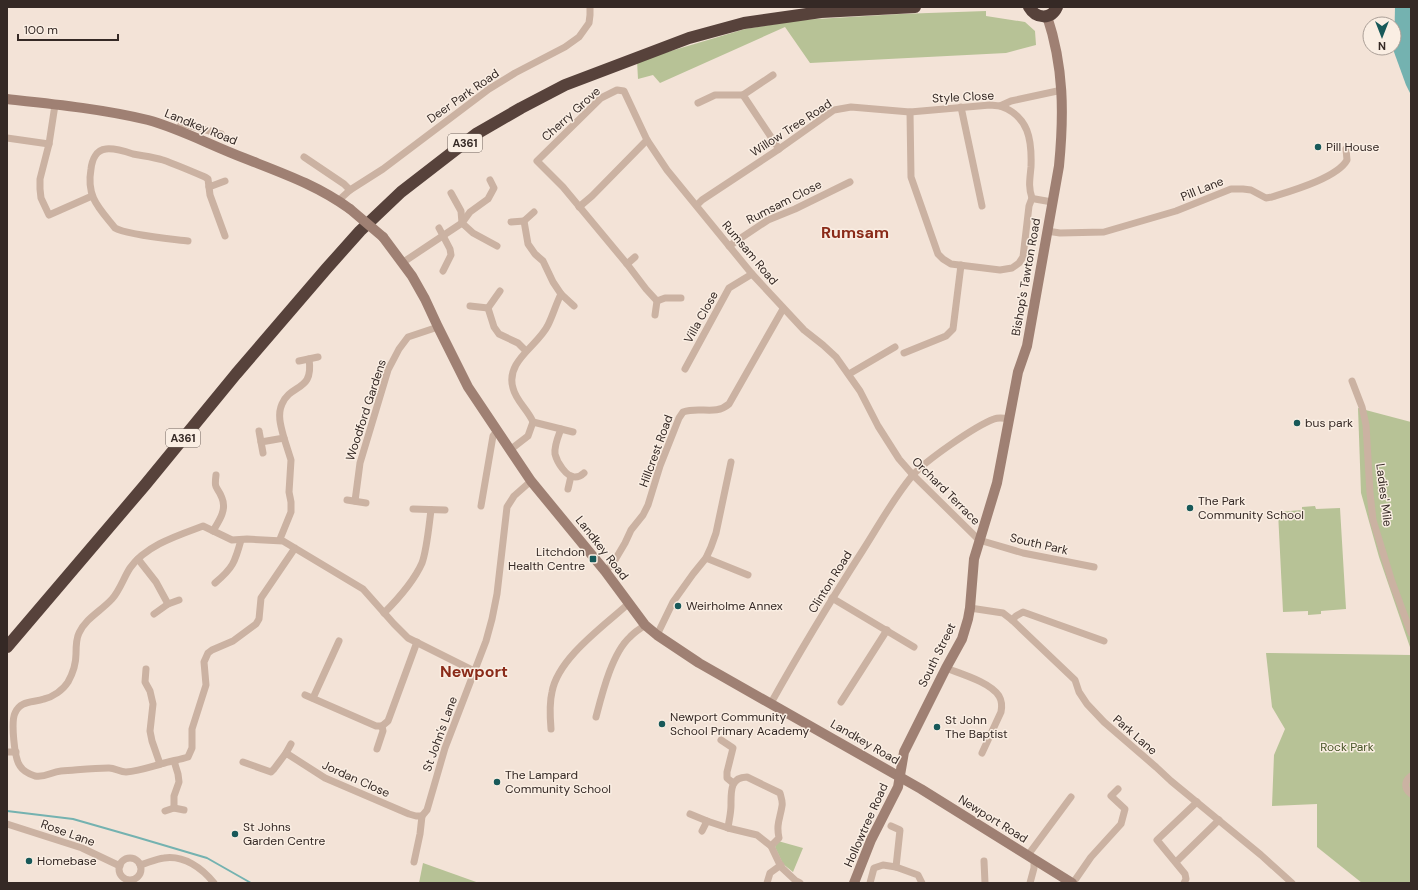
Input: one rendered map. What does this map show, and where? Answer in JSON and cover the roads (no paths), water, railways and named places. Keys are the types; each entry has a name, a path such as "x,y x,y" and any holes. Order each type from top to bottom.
{"highway":[{"name":"A361","path":"7,647 145,485 241,368 360,231 401,192 476,134 565,85 689,38 744,23 821,12 916,7"},
{"path":"1029,7 1037,16 1047,16 1055,12 1057,7"}],"street":[{"name":"Deer Park Road","path":"338,200 350,190 383,169 489,89 515,73 565,47 579,37 589,23 590,7"},
{"name":"Bishop's Tawton Road","path":"979,540 998,483 1018,372 1027,346 1057,179 1062,137 1062,90 1054,38 1047,16"},
{"path":"698,103 715,95 745,98 773,75"},
{"name":"Cherry Grove","path":"579,207 563,187 537,161 601,98 617,90 624,91"},
{"name":"Style Close","path":"910,112 990,105 1000,106 1011,101 1062,90"},
{"name":"Rumsam Road","path":"624,91 647,140 667,170 752,274 804,330 824,345 836,357 849,374 873,417"},
{"path":"745,98 779,149"},
{"name":"Landkey Road","path":"7,99 148,120 287,174 338,200 350,209 382,237 412,276 425,299 468,387 497,431 531,481 605,571 645,625 656,635 716,672 900,777"},
{"path":"55,105 49,144 40,179 41,198 49,215 92,196"},
{"path":"910,112 911,177 938,254 948,263 1004,271 1019,263 1023,257 1028,206 1032,198 1029,186 1031,147 1029,135 1021,119 1012,111 1000,106"},
{"path":"961,107 982,206"},
{"name":"Willow Tree Road","path":"697,205 702,200 779,149 834,110 851,108 910,112"},
{"path":"177,130 184,124 221,134"},
{"path":"7,138 49,144"},
{"path":"647,140 592,196 579,207 657,302 655,315"},
{"path":"190,241 119,231 115,228 92,196 90,170 93,160 98,152 105,149 114,149 162,160 208,179 210,195 226,238 218,238"},
{"name":"Pill Lane","path":"1047,231 1060,233 1104,232 1176,212 1232,189 1251,190 1266,198 1272,197 1317,180 1339,169 1347,160 1346,149"},
{"path":"303,157 344,184 350,190"},
{"path":"402,263 462,223 470,212 488,199 494,188 490,180"},
{"path":"209,187 225,181"},
{"name":"Rumsam Close","path":"729,246 768,220 795,209 850,182"},
{"path":"451,193 461,211 462,223 473,233 497,246"},
{"path":"1032,198 1052,202"},
{"path":"511,222 524,221 534,212"},
{"path":"524,221 528,244 535,254 543,261 552,282 561,294 574,306"},
{"path":"439,228 450,249 451,255 443,271"},
{"path":"627,264 635,257"},
{"path":"904,353 946,336 953,329 961,265"},
{"name":"Villa Close","path":"685,369 729,288 752,274"},
{"path":"488,308 500,291"},
{"path":"510,450 528,436 533,422 531,416 517,398 512,387 513,373 517,363 526,351 539,340 548,326 561,294"},
{"path":"657,302 665,298 681,298"},
{"path":"470,306 488,308"},
{"path":"488,308 494,327 499,334 518,343 526,351"},
{"name":"Hillcrest Road","path":"605,571 612,565 631,530 643,515 648,505 660,466 679,418 683,412 690,409 715,411 722,409 728,404 784,309"},
{"name":"Woodford Gardens","path":"356,501 360,463 388,370 399,349 408,337 438,327"},
{"path":"849,374 895,347"},
{"path":"299,361 318,357"},
{"name":"Villa Close","path":"691,358 698,362"},
{"path":"280,539 291,512 289,486 291,460 280,420 282,403 289,395 304,385 310,373 309,359"},
{"name":"Ladies' Mile","path":"1352,381 1362,407 1366,425 1373,520 1392,582 1411,633"},
{"name":"Orchard Terrace","path":"873,417 899,459 913,475 979,540"},
{"name":"Clinton Road","path":"771,703 832,598 892,503 913,475 955,442 982,425 994,419 1009,418"},
{"path":"533,422 573,432"},
{"path":"561,429 557,439 555,454 559,465 571,476 576,477 584,474"},
{"path":"259,431 263,453"},
{"path":"480,506 493,436 497,431"},
{"path":"261,442 284,438"},
{"path":"656,635 682,588 706,558 716,533 731,462"},
{"path":"213,531 223,511 224,504 222,499 211,487 216,474"},
{"path":"568,489 571,476"},
{"name":"St John's Lane","path":"414,862 422,816 427,810 443,755 486,641 497,594 507,507 514,496 531,481"},
{"path":"347,500 366,503"},
{"path":"413,510 444,510"},
{"path":"384,613 396,602 417,572 422,561 431,510"},
{"path":"293,546 261,598 259,619 256,624 234,641 208,653 204,662 206,685 192,729 192,748 188,757 146,769 125,772 111,768 58,771 47,776 40,777 26,772 20,767 16,752 13,721 19,706 26,702 44,699 54,695 66,684 75,667 78,634 89,618 106,605 114,596 131,567 138,559 159,544 203,526 232,540 280,539 293,546 363,589 408,638 474,671"},
{"path":"215,583 227,573 237,557 241,540"},
{"name":"South Park","path":"979,540 1023,553 1094,567"},
{"name":"South Street","path":"900,777 904,752 962,639 968,620 974,560 979,540"},
{"path":"706,558 748,576"},
{"path":"138,559 156,582 168,604"},
{"path":"832,598 914,647"},
{"path":"154,614 168,604 179,600"},
{"path":"551,729 550,710 552,691 557,677 573,654 628,604"},
{"name":"Park Lane","path":"970,608 1003,613 1012,620 1075,680 1087,704 1104,722 1171,781 1262,855 1292,883"},
{"path":"1012,620 1023,612 1104,641"},
{"path":"596,717 602,693 620,649 629,637 645,625"},
{"path":"841,702 887,630"},
{"path":"313,698 339,641"},
{"path":"305,695 376,726 382,726 388,722 417,642"},
{"path":"946,668 984,684 994,690 1000,697 1002,705 1001,712 982,753"},
{"path":"146,669 142,683 150,691 153,704 150,731 160,764"},
{"path":"377,749 383,731 382,726"},
{"path":"722,740 733,748 727,772 727,778 733,783"},
{"path":"243,762 271,772 291,744"},
{"path":"7,752 16,752"},
{"name":"Jordan Close","path":"286,752 325,778 408,814 422,816"},
{"path":"174,760 179,782 174,796 174,808"},
{"path":"728,828 731,806 730,793 733,783 737,779 747,776 780,793 782,804 777,829 779,838 771,846"},
{"path":"1411,776 1408,778 1406,789 1411,794"},
{"name":"Newport Road","path":"900,777 1073,883"},
{"name":"Hollowtree Road","path":"854,883 870,840 898,787 900,777"},
{"path":"1073,883 1091,857 1121,824 1125,809 1111,796 1118,789"},
{"path":"1030,883 1031,857 1071,796"},
{"path":"1184,883 1186,879 1185,874 1157,840 1197,802"},
{"path":"165,811 174,808 184,810"},
{"path":"690,814 728,828 757,835 771,846 781,865 796,881 800,883"},
{"path":"1176,862 1219,820"},
{"path":"702,831 704,824 707,821"},
{"name":"Rose Lane","path":"7,824 82,848 120,866"},
{"path":"891,826 900,830 896,867"},
{"path":"132,858 137,861 141,869 138,876 131,880 125,881 120,873 120,866 124,860 132,858"},
{"path":"140,865 165,858 178,858 205,872 214,883"},
{"path":"984,861 985,883"},
{"path":"767,883 770,873 781,865"},
{"path":"870,883 874,868 883,865 896,867 918,875 922,883"}],"water":[{"path":"1395,7 1411,7 1411,95 1395,56 1402,56 1402,16 1395,16"}],"waterway":[{"path":"7,811 73,819 136,837 207,858 251,883"}],"place":[{"name":"Pill House","path":"1318,147"},
{"name":"bus park","path":"1297,423"},
{"name":"The Park Community School","path":"1190,508"},
{"name":"Litchdon Health Centre","path":"593,559"},
{"name":"Weirholme Annex","path":"678,606"},
{"name":"Newport Community School Primary Academy","path":"662,724"},
{"name":"St John The Baptist","path":"937,727"},
{"name":"The Lampard Community School","path":"497,782"},
{"name":"St Johns Garden Centre","path":"235,834"},
{"name":"Homebase","path":"29,861"}],"district":[{"name":"Rumsam","path":"855,232"},
{"name":"Newport","path":"474,671"}],"park label":[{"name":"Rock Park","path":"1347,747"}]}
